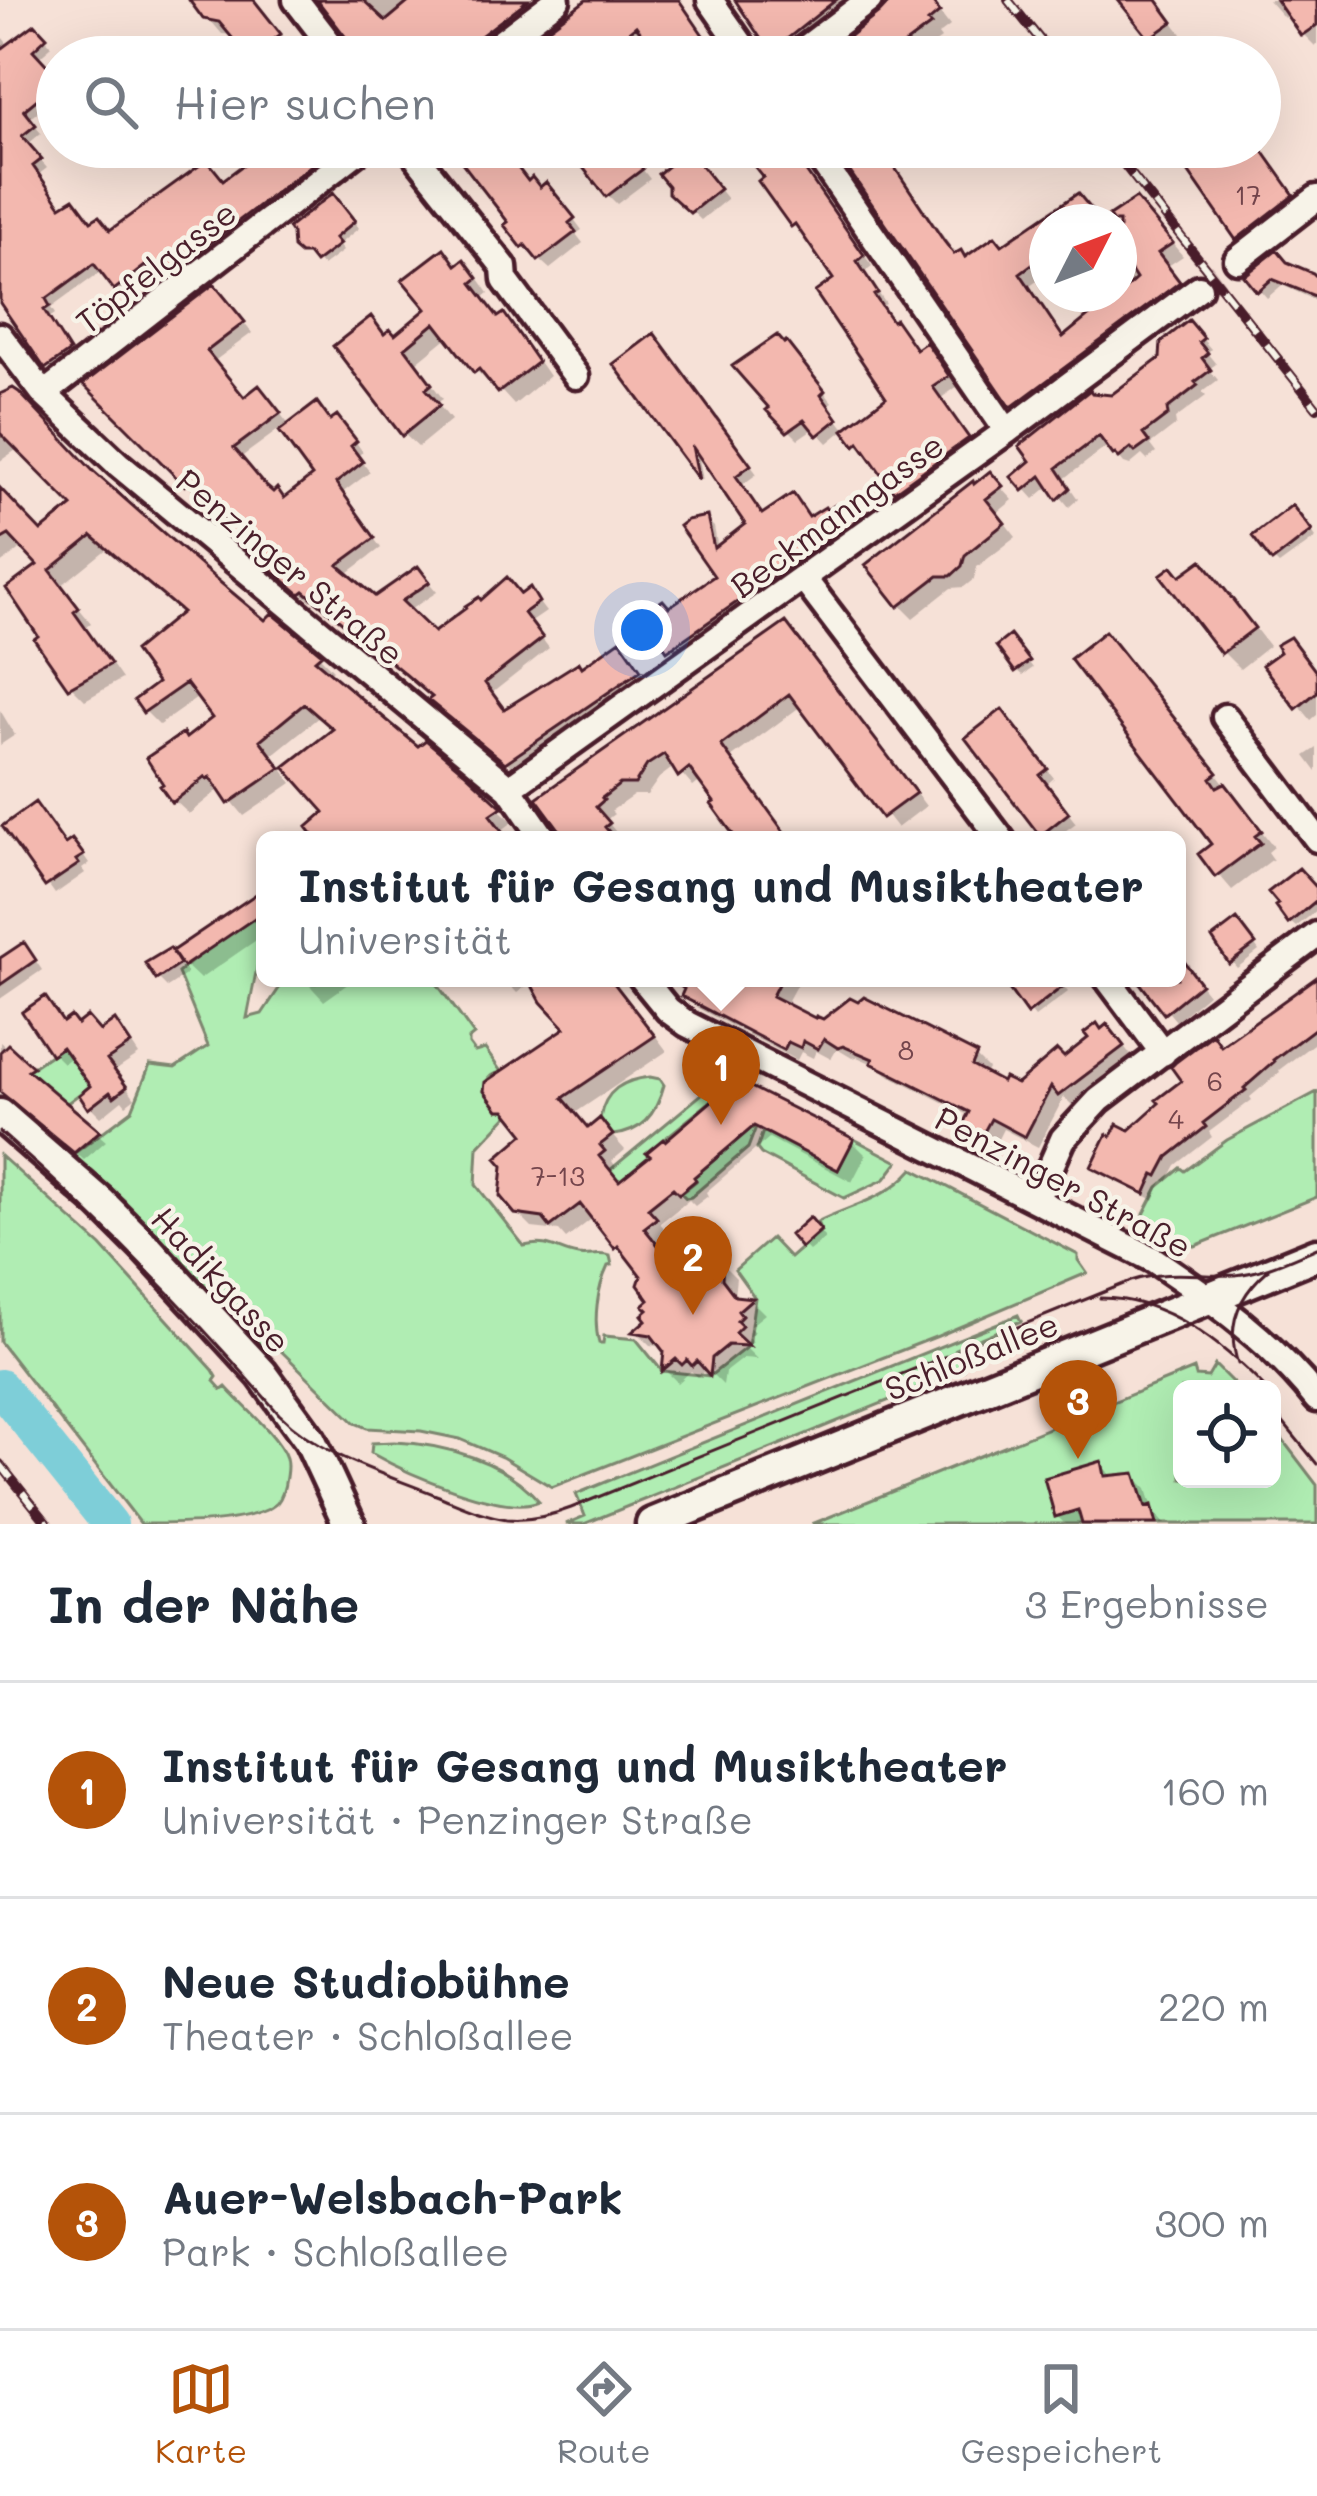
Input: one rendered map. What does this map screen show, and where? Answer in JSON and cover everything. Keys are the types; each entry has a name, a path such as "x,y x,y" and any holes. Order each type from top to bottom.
{"main road":[{"name":"Hadikgasse","path":"0,1115 101,1203 262,1374 310,1440 354,1524"},
{"name":"Schloßallee","path":"652,1524 1317,1254"},
{"path":"354,1524 379,1523"}],"street":[{"path":"296,0 324,36"},
{"path":"510,36 557,0"},
{"path":"710,0 735,36"},
{"path":"822,36 869,0"},
{"name":"Töpfelgasse","path":"44,394 336,168"},
{"path":"426,168 504,267 505,280 576,376"},
{"path":"826,168 1007,431"},
{"path":"1237,260 1317,198"},
{"name":"Beckmanngasse","path":"509,788 1199,289"},
{"name":"Penzinger Straße","path":"0,336 8,365 136,479 509,788 539,831"},
{"path":"803,578 995,831"},
{"path":"1225,717 1317,839"},
{"path":"1036,1201 1064,1139 1099,1100 1317,935"},
{"name":"Penzinger Straße","path":"649,987 687,1024 1154,1260 1210,1297 1285,1361 1317,1399"},
{"path":"1114,987 1163,1052"}],"green space":[{"path":"246,915 256,921 256,972 247,1018 262,1014 280,987 439,987 474,1035 469,1044 475,1052 485,1049 502,1073 489,1078 484,1091 498,1110 509,1114 478,1147 476,1185 524,1246 541,1244 578,1255 610,1256 612,1265 604,1275 597,1304 599,1343 604,1336 636,1339 662,1371 710,1376 748,1346 755,1298 735,1270 771,1238 790,1258 821,1231 817,1222 880,1195 913,1169 1078,1255 1087,1273 552,1487 460,1439 367,1428 355,1423 275,1345 267,1353 126,1208 125,1201 72,1155 132,1110 150,1065 175,1068 208,1046 178,973"},
{"path":"62,1047 90,1086 66,1104 28,1070"},
{"path":"650,1077 664,1085 653,1112 633,1130 613,1135 600,1118 606,1100 624,1084"},
{"path":"720,1088 722,1092 647,1153 650,1156 641,1167 619,1181 610,1170 703,1093"},
{"path":"1317,1092 1317,1197 1195,1246 1141,1220 1158,1187 1181,1168 1185,1171 1227,1140"},
{"path":"754,1126 748,1148 691,1197 681,1193 696,1181 694,1177"},
{"path":"763,1131 838,1170 854,1139 898,1162 885,1179 844,1198 761,1154 757,1149"},
{"path":"0,1155 101,1246 213,1370 214,1381 222,1390 226,1387 276,1440 287,1465 277,1503 233,1519 141,1524 0,1342"},
{"path":"1018,1315 1021,1321 955,1349 964,1370 584,1524 566,1524 585,1516 576,1494"},
{"path":"1215,1365 1230,1380 1173,1380 1173,1488 1281,1488 1281,1438 1317,1485 1317,1524 812,1524 1194,1369 1196,1376 1208,1377"},
{"path":"394,1442 473,1457 509,1475 539,1501 502,1503 479,1498 371,1453 372,1443"}],"building":[{"path":"189,0 254,0 281,34 231,36 219,22 203,19"},
{"path":"317,0 363,0 386,21 411,0 528,0 481,36 345,36"},
{"path":"586,0 679,0 704,36 643,36 636,26 623,36 538,36"},
{"path":"735,0 836,0 791,36 759,36"},
{"path":"891,0 931,0 940,12 916,36 850,36"},
{"path":"1118,0 1157,0 1173,22 1147,36"},
{"path":"1276,0 1317,0 1317,25 1301,36"},
{"path":"35,24 46,36 36,36 36,100 24,110 36,125 22,136 36,152 33,166 61,206 74,198 91,221 99,216 110,230 196,168 213,168 223,180 239,168 308,168 159,282 146,265 114,290 94,264 46,299 50,306 44,310 70,351 45,369 0,303 0,50"},
{"path":"466,168 518,168 528,181 532,177 540,187 546,182 575,218 569,223 576,232 538,261 504,225 508,222"},
{"path":"583,168 642,168 643,169 606,197"},
{"path":"665,168 703,168 720,189 690,213 668,193 658,174"},
{"path":"756,168 804,168 864,255 857,261 892,321 916,349 926,342 949,376 933,387 969,438 894,492 859,442 855,446 843,430 886,397 815,292 833,279 758,181 763,177"},
{"path":"847,168 895,168 954,254 961,250 965,257 995,236 1002,245 1029,227 1029,266 1020,273 1029,286 1029,312 1046,312 1063,337 1090,312 1137,312 1137,204 1127,204 1136,198 1173,243 1158,253 1180,282 1013,406"},
{"path":"1186,168 1275,168 1294,195 1236,240"},
{"path":"333,193 355,221 335,238 340,244 315,263 293,248 288,228"},
{"path":"1078,193 1087,204 1062,204"},
{"path":"444,248 456,265 464,259 478,278 472,283 498,317 504,313 538,362 498,393 479,369 474,373 435,323 405,348 432,384 426,389 440,405 402,436 333,346 371,316 384,334 390,329 395,335 426,309 402,280"},
{"path":"1277,250 1287,262 1317,277 1317,297 1272,279 1257,292 1244,276"},
{"path":"214,284 245,322 207,351 244,397 259,385 281,413 234,448 266,486 273,492 277,488 284,498 312,476 279,431 317,402 330,420 337,415 357,441 351,446 363,462 336,483 375,538 338,565 375,596 418,566 430,582 402,601 434,632 507,577 521,594 530,587 539,602 524,613 543,638 485,683 504,709 579,662 582,667 620,640 641,670 505,763 428,700 432,697 404,673 256,556 260,553 229,515 223,519 191,481 185,486 83,384"},
{"path":"1189,320 1204,338 1199,342 1208,353 1202,358 1211,370 1143,434 1149,442 1119,458 1099,436 1057,468 1070,488 1057,500 1041,476 1023,491 1011,477 1030,461 1019,446 1090,390 1111,395 1160,358 1161,342"},
{"path":"654,333 751,465 736,476 762,514 793,493 809,517 835,505 844,519 836,525 840,530 667,651 642,614 663,600 669,607 714,576 679,526 707,516 714,548 745,524 692,446 699,480 613,364"},
{"path":"777,335 825,391 821,395 838,419 817,436 804,420 787,432 732,366"},
{"path":"13,388 19,392 94,472 215,578 265,620 272,613 322,654 315,660 418,746 426,740 464,772 502,807 490,815 502,831 310,831 307,827 324,812 284,767 333,729 304,704 260,740 281,768 228,804 210,777 172,803 146,758 183,733 186,738 212,718 186,683 143,713 134,700 157,683 134,651 182,612 92,536 50,570 79,608 74,612 111,664 68,688 6,588 37,565 9,535 0,540 0,488 41,531 72,506 0,433 0,394"},
{"path":"990,471 1003,486 986,499 1005,523 965,555 962,566 951,576 938,576 898,607 865,565"},
{"path":"1292,505 1312,531 1272,562 1252,536"},
{"path":"1202,560 1255,628 1221,654 1160,575 1172,566 1180,576"},
{"path":"786,622 916,793 882,818 789,694 721,745 783,831 730,831 689,768 678,777 664,754 647,765 635,784 620,784 602,798 596,807 610,823 605,827 608,831 560,831 536,798"},
{"path":"1105,631 1218,773 1211,778 1217,787 1225,783 1262,831 1255,836 1261,843 1215,877 1198,854 1211,844 1070,659"},
{"path":"1010,635 1030,661 1015,672 996,646"},
{"path":"1290,637 1317,673 1317,692 1296,709 1262,665 1280,652 1276,645"},
{"path":"1002,709 1048,769 1040,775 1069,813 1046,831 1036,831 965,738"},
{"path":"35,802 65,844 72,839 84,855 76,860 79,864 45,887 2,826"},
{"path":"1299,868 1317,888 1317,900 1288,924 1268,892"},
{"path":"256,894 256,917 183,967 172,951"},
{"path":"1237,919 1256,944 1229,964 1212,938"},
{"path":"24,942 36,960 0,985 0,958"},
{"path":"170,948 180,964 156,980 145,963"},
{"path":"1186,964 1201,984 1164,1014 1143,987 1186,987"},
{"path":"1317,977 1317,1027 1203,1123 1206,1127 1168,1157 1158,1176 1154,1174 1145,1194 1091,1167 1117,1124 1129,1130 1181,1081 1171,1067 1176,1062 1213,1034 1221,1046"},
{"path":"533,987 617,987 655,1036 563,1098 588,1128 600,1118 613,1135 600,1145 605,1151 599,1156 619,1181 720,1094 720,1083 729,1076 854,1139 838,1170 754,1126 679,1194 673,1188 648,1208 657,1218 644,1228 666,1255 677,1256 688,1270 703,1266 710,1273 723,1261 722,1279 735,1296 753,1298 738,1311 742,1326 735,1333 749,1346 728,1345 712,1358 710,1376 697,1361 692,1366 676,1359 662,1371 664,1352 651,1335 632,1332 646,1320 642,1315 648,1310 643,1305 649,1300 638,1285 641,1276 580,1204 550,1227 543,1218 515,1214 500,1196 503,1166 496,1158 524,1134 505,1110 498,1110 484,1091 485,1082 565,1028"},
{"path":"776,987 772,996 823,1019 850,998 858,1002 864,997 977,1054 972,1066 1002,1082 1004,1078 1017,1084 1057,1050 1064,1057 1088,1038 1084,1033 1097,1023 1101,1029 1107,1024 1124,1046 1058,1096 1051,1087 1025,1137 991,1119 980,1139 961,1128 969,1112 871,1063 873,1059 824,1039 818,1049 803,1041 801,1048 788,1042 784,1050 681,996 684,989"},
{"path":"1008,987 1062,987 1027,1014"},
{"path":"45,996 63,1022 71,1016 77,1024 87,1016 100,1031 115,1020 131,1044 107,1060 127,1087 114,1097 110,1092 88,1109 79,1095 90,1086 62,1047 51,1055 22,1012"},
{"path":"8,1044 33,1067 28,1070 100,1131 74,1153 0,1092 0,1052"},
{"path":"810,1217 821,1230 801,1248 790,1235"},
{"path":"1102,1461 1105,1476 1135,1473 1157,1524 1082,1524 1078,1510 1055,1517 1044,1478"}],"waterway":[{"path":"0,1387 110,1524"}],"tunnel":[{"path":"1199,288 1237,260"}],"tram line":[{"path":"0,1132 144,1268 296,1429 353,1462 507,1519 571,1508 1131,1281 1171,1274 1246,1273 1317,1248"},
{"path":"1238,1364 1234,1323 1250,1289 1268,1270"},
{"path":"1100,1298 1124,1300 1170,1315 1212,1340 1257,1380"},
{"path":"1281,1420 1317,1464"}],"railway":[{"path":"1008,0 1037,36"},
{"path":"1127,168 1317,408"},
{"path":"0,1464 48,1524"}],"place":[{"name":"Institut für Gesang und Musiktheater","path":"721,1125"},
{"name":"Neue Studiobühne","path":"693,1315"},
{"name":"Auer-Welsbach-Park","path":"1078,1459"}]}
